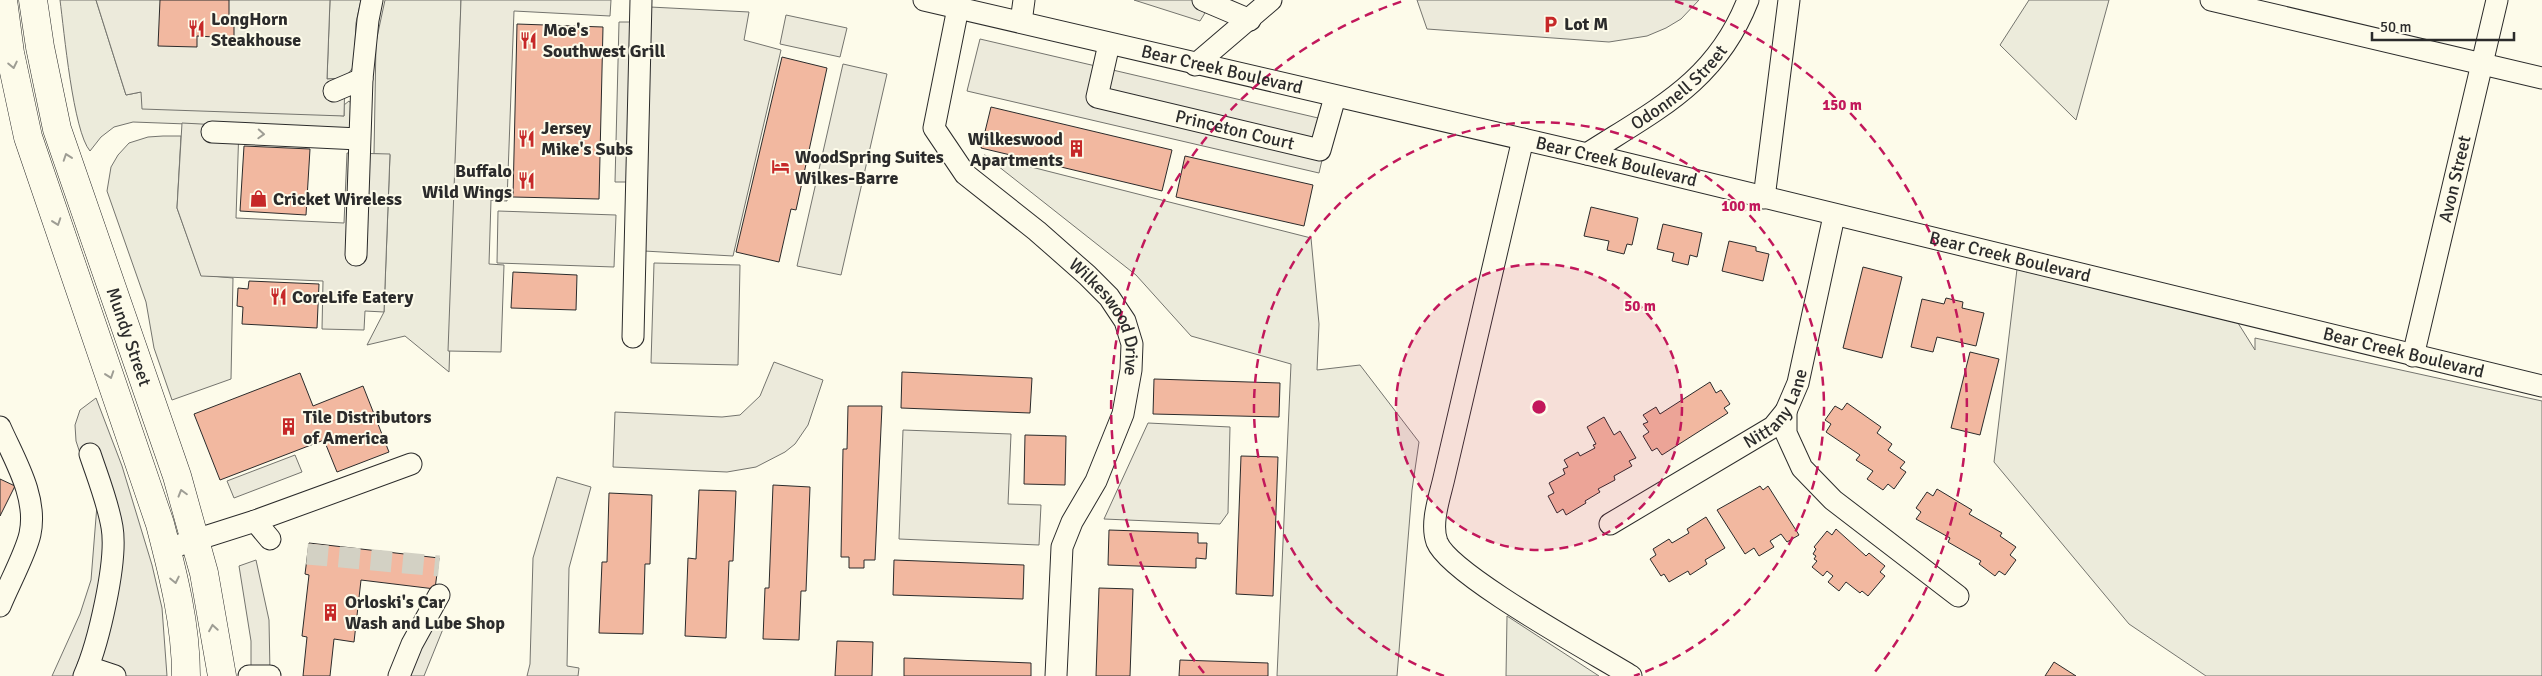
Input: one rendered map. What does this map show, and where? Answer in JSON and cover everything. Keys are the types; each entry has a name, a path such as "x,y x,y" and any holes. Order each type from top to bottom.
{"main road":[{"name":"Mundy Street","path":"3,0 10,53 28,138 124,417 167,549 175,579 186,650 186,676"},
{"name":"Mundy Street","path":"33,0 40,48 57,129 177,476 204,573 222,676"}],"street":[{"path":"356,255 362,79 372,0"},
{"path":"633,337 641,0"},
{"name":"Bear Creek Boulevard","path":"924,0 1195,65 1586,154 1834,216 2542,386"},
{"path":"1021,22 1024,0"},
{"path":"1203,0 1250,20"},
{"path":"1195,65 1250,20 1271,0"},
{"name":"Odonnell Street","path":"1586,154 1683,92 1717,56 1737,28 1748,0"},
{"path":"1764,198 1789,0"},
{"path":"2211,0 2542,78"},
{"name":"Avon Street","path":"2413,356 2497,0"},
{"name":"Wilkeswood Drive","path":"958,8 934,128 965,174 1037,231 1109,297 1125,321 1132,344 1131,370 1123,414 1096,481 1072,522 1062,548 1056,676"},
{"name":"Princeton Court","path":"1109,44 1097,97 1320,150 1335,97"},
{"path":"334,91 362,79"},
{"path":"212,132 360,139"},
{"path":"1523,139 1444,478 1436,520 1437,541 1448,559 1483,586 1631,676"},
{"name":"Nittany Lane","path":"1610,524 1773,427 1786,411 1798,383 1834,216"},
{"path":"1786,411 1786,433 1802,468 1833,500 1958,596"},
{"path":"0,427 26,488 30,513 30,534 0,606"},
{"path":"90,454 112,528 113,558 106,600 86,672 115,676"},
{"path":"167,549 255,521 411,464"},
{"path":"255,521 270,539"},
{"path":"399,676 412,644 439,595"},
{"path":"249,676 270,676"}],"shaded area":[{"path":"60,0 96,0 126,95 141,92 344,116 344,105 349,101 353,106 352,126 348,130 133,122 114,127 101,137 90,151 84,140 74,102"},
{"path":"96,0 330,0 327,79 345,78 344,116 142,109 141,92 126,95"},
{"path":"330,0 361,0 356,23 354,66 345,78 327,79"},
{"path":"385,0 461,0 449,372 405,336 367,345 384,312 390,155 374,154 376,42"},
{"path":"461,0 611,0 610,16 514,11 507,201 491,200 489,264 504,265 501,352 448,351"},
{"path":"1134,0 1213,0 1200,21"},
{"name":"Lot M","path":"1417,0 1699,0 1681,19 1666,28 1647,36 1609,42 1427,29"},
{"path":"2029,0 2109,0 2076,120 2000,45"},
{"path":"650,7 749,12 744,40 781,50 733,256 644,251"},
{"path":"786,15 847,28 840,57 780,44"},
{"path":"619,22 636,22 632,182 615,182"},
{"path":"980,39 1331,121 1319,173 967,91"},
{"path":"843,64 887,74 841,275 797,266"},
{"path":"182,123 239,126 236,218 344,223 347,153 390,154 384,312 365,311 364,330 322,329 323,281 201,276 177,208"},
{"path":"181,136 177,208 201,275 233,278 231,379 172,400 154,348 146,302 107,191 111,167 118,155 129,143 148,137"},
{"path":"984,155 1311,238 1319,324 1317,370 1360,365 1419,442 1412,490 1397,676 1277,676 1291,364 1191,336 1136,275"},
{"path":"498,211 616,215 614,267 497,263"},
{"path":"654,263 740,265 738,365 651,363"},
{"path":"2017,269 2238,323 2255,350 2255,338 2542,401 2542,676 2206,676 2129,624 1994,462"},
{"path":"774,362 823,380 808,425 795,444 785,452 756,467 727,472 613,467 615,412 722,417 740,415 760,396"},
{"path":"96,398 122,466 152,565 162,608 167,676 52,676 80,614 91,580 97,505 76,441 75,425 80,410"},
{"path":"1148,423 1230,427 1228,513 1220,524 1104,519"},
{"path":"903,430 1011,434 1008,504 1041,505 1039,545 899,539"},
{"path":"295,455 302,472 234,498 227,481"},
{"path":"557,477 591,487 569,568 567,666 579,668 578,676 527,676 530,664 533,558"},
{"path":"256,560 269,620 270,673 251,669 251,641 239,566"},
{"path":"426,616 445,624 424,676 401,676"},
{"path":"1507,616 1599,676 1506,676"}],"building":[{"name":"LongHorn Steakhouse","path":"160,0 229,0 229,21 234,21 234,44 215,44 215,37 197,36 197,47 158,46"},
{"path":"517,24 603,27 599,199 513,197"},
{"name":"WoodSpring Suites Wilkes-Barre","path":"782,57 827,68 796,210 791,209 779,262 736,252"},
{"name":"Wilkeswood Apartments","path":"991,107 1172,150 1162,191 981,148"},
{"path":"244,146 310,149 306,215 240,211"},
{"path":"1185,156 1313,185 1304,226 1176,197"},
{"path":"1591,207 1638,218 1632,245 1627,244 1624,254 1607,250 1609,241 1584,236"},
{"path":"1663,224 1702,233 1697,257 1690,255 1688,265 1672,261 1674,253 1657,249"},
{"path":"1729,241 1756,247 1756,251 1769,254 1763,281 1722,271"},
{"path":"1863,267 1902,277 1882,358 1843,348"},
{"path":"513,272 577,275 576,310 511,308"},
{"name":"CoreLife Eatery","path":"249,281 319,284 317,328 242,324 243,307 237,306 238,288 248,289"},
{"path":"1946,298 1963,302 1962,308 1984,313 1976,346 1937,337 1933,352 1911,347 1922,299 1944,304"},
{"path":"1970,352 1999,359 1980,435 1951,428"},
{"path":"902,372 1032,378 1030,413 901,408"},
{"name":"Tile Distributors of America","path":"300,373 313,406 363,386 389,452 337,472 324,440 220,480 194,414"},
{"path":"1154,379 1280,383 1279,417 1153,414"},
{"path":"1710,382 1716,393 1721,390 1730,404 1724,408 1728,413 1662,455 1657,448 1652,451 1643,436 1649,432 1643,424 1648,422 1643,415 1656,407 1660,414"},
{"path":"1847,403 1881,427 1877,433 1892,444 1888,450 1905,462 1900,468 1906,472 1894,489 1888,484 1883,490 1867,479 1873,471 1856,460 1860,455 1826,432 1831,424 1825,420 1835,406 1842,410"},
{"path":"848,406 882,406 875,560 864,560 864,568 849,568 849,557 841,557 843,449 847,449"},
{"path":"1604,417 1614,435 1620,431 1636,458 1629,461 1632,466 1614,476 1615,480 1598,489 1600,492 1585,501 1586,503 1566,515 1563,509 1557,513 1548,496 1554,493 1549,483 1565,474 1563,469 1568,467 1564,460 1578,452 1580,456 1595,448 1593,445 1596,444 1587,427"},
{"path":"1025,435 1066,436 1065,485 1024,484"},
{"path":"1241,456 1278,457 1273,596 1236,594"},
{"path":"0,479 15,486 0,516"},
{"path":"773,485 810,487 806,591 801,591 799,640 763,639 765,588 769,588"},
{"path":"1760,486 1763,490 1768,486 1799,535 1787,542 1781,534 1770,541 1774,547 1759,556 1754,548 1745,554 1717,510"},
{"path":"1937,489 1972,510 1969,514 2002,533 2000,536 2016,547 2010,555 2016,560 2005,575 1999,571 1995,576 1979,564 1981,561 1948,542 1950,538 1916,519 1921,512 1916,508 1927,492 1933,496"},
{"path":"699,490 736,491 733,561 729,561 726,638 685,636 688,558 696,559"},
{"path":"609,493 652,495 650,564 645,564 643,634 599,633 602,562 607,562"},
{"path":"1706,517 1725,548 1705,560 1707,564 1690,575 1688,571 1669,582 1664,574 1661,576 1650,559 1656,555 1653,549 1669,539 1672,543 1689,533 1687,529"},
{"path":"1836,529 1866,556 1869,553 1885,566 1880,572 1885,576 1868,596 1862,591 1860,593 1846,582 1839,591 1828,582 1833,576 1827,571 1823,576 1812,567 1817,561 1814,559 1816,556 1813,554 1816,549 1814,547 1827,531 1832,535"},
{"path":"1109,530 1198,533 1198,543 1207,543 1206,559 1196,558 1196,568 1108,565"},
{"name":"Orloski's Car Wash and Lube Shop","path":"309,543 439,558 435,589 361,580 354,642 334,639 330,676 303,676 307,637 302,636 309,575 305,574"},
{"path":"894,560 1024,565 1023,599 893,595"},
{"path":"1099,588 1133,589 1130,676 1096,676"},
{"path":"837,641 873,642 872,676 835,676"},
{"path":"904,658 1031,663 1031,676 904,676"},
{"path":"1180,660 1268,663 1268,676 1179,676"},
{"path":"2054,662 2076,676 2045,676"}],"tunnel":[{"path":"307,554 439,566"}],"place":[{"name":"Lot M","path":"1550,24"},
{"name":"LongHorn Steakhouse","path":"197,29"},
{"name":"Moe's Southwest Grill","path":"529,40"},
{"name":"Jersey Mike's Subs","path":"527,138"},
{"name":"Wilkeswood Apartments","path":"1077,149"},
{"name":"WoodSpring Suites Wilkes-Barre","path":"781,167"},
{"name":"Buffalo Wild Wings","path":"526,181"},
{"name":"Cricket Wireless","path":"259,199"},
{"name":"CoreLife Eatery","path":"278,297"},
{"name":"Tile Distributors of America","path":"289,427"},
{"name":"Orloski's Car Wash and Lube Shop","path":"331,612"}]}
